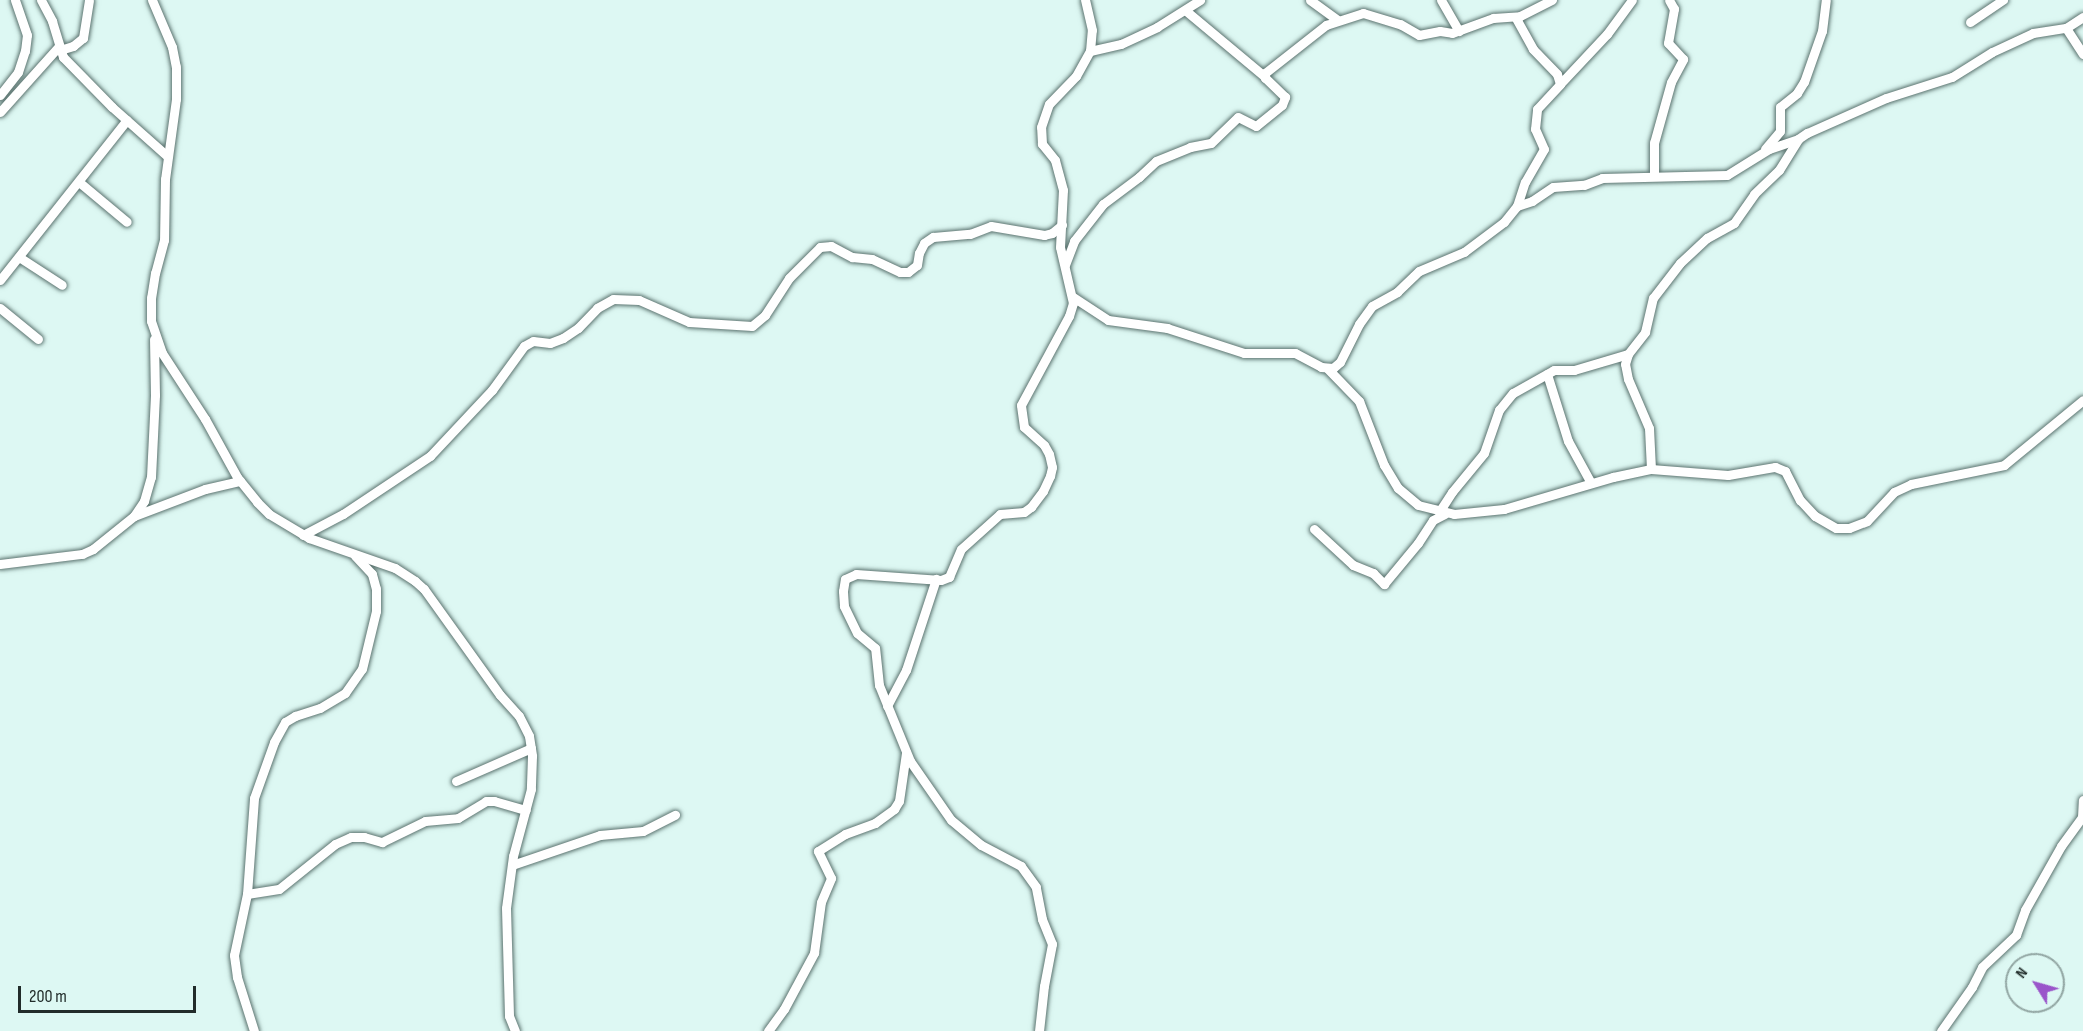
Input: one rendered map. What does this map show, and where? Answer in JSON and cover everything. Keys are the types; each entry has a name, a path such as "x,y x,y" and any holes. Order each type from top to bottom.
{"street":[{"path":"0,95 18,72 25,51 27,35 15,0"},
{"path":"41,0 52,21 60,48 70,65 167,156"},
{"path":"0,112 60,48 79,43 83,38 89,0"},
{"path":"0,564 82,554 93,549 134,516 144,501 151,477 155,336 151,298 164,240 167,156 176,99 176,67 172,47 152,0"},
{"path":"1039,1031 1052,944 1042,919 1033,880 1021,866 981,845 956,825 906,753 877,676 875,648 857,633 844,606 845,579 856,574 936,579 949,577 961,549 995,518 1005,513 1024,512 1043,491 1052,467 1049,454 1044,445 1024,427 1021,405 1072,309 1073,297 1060,247 1064,199 1061,181 1055,160 1042,144 1041,127 1049,104 1076,76 1090,51 1092,30 1085,0"},
{"path":"1090,51 1121,44 1200,0"},
{"path":"1310,0 1338,20"},
{"path":"1441,0 1459,31"},
{"path":"1264,76 1276,62 1314,33 1338,20 1364,13 1400,24 1419,36 1440,31 1459,31 1492,18 1516,18 1552,0"},
{"path":"1328,369 1340,362 1371,306 1396,292 1424,267 1464,252 1504,222 1517,206 1525,182 1544,149 1535,129 1536,109 1607,34 1632,0"},
{"path":"1654,176 1654,143 1671,82 1683,59 1668,43 1674,15 1669,0"},
{"path":"1759,155 1780,131 1780,107 1793,98 1804,82 1821,37 1826,0"},
{"path":"1970,22 2003,0"},
{"path":"1065,265 1072,244 1107,199 1139,177 1156,161 1190,147 1210,143 1238,117 1256,126 1282,105 1285,97 1264,76 1185,10"},
{"path":"1517,206 1532,201 1558,185 1584,185 1602,178 1727,175 1759,155 1886,98 1952,77 1992,52 2033,33 2066,28 2083,17"},
{"path":"1516,18 1533,49 1557,74 1560,84"},
{"path":"2066,28 2083,54"},
{"path":"0,279 127,120"},
{"path":"1651,469 1649,428 1625,368 1629,354 1645,332 1653,298 1699,245 1734,223 1754,194 1779,171 1798,139"},
{"path":"79,182 127,222"},
{"path":"303,535 343,514 430,456 492,390 524,346 533,341 550,343 563,338 578,328 597,308 613,299 639,300 689,322 752,326 765,315 789,278 820,246 831,246 852,257 872,259 900,272 908,272 917,265 924,243 933,237 970,234 991,226 1044,235 1062,226 1086,228"},
{"path":"19,257 62,285"},
{"path":"1073,297 1086,308 1108,320 1167,328 1237,352 1295,353 1328,369 1359,401 1384,465 1398,488 1411,501 1442,513 1504,509 1591,483 1651,469 1728,475 1768,468 1780,469 1790,478 1800,500 1815,516 1836,528 1849,528 1867,521 1894,492 1911,483 2004,465 2083,400"},
{"path":"0,308 38,339"},
{"path":"1072,309 1086,308"},
{"path":"155,336 169,367 205,419 240,481 269,514 303,535 395,568 424,589 487,678 519,716 529,736 533,775 512,865 506,908 509,1016 515,1031"},
{"path":"1314,529 1357,569 1373,573 1384,584 1419,543 1433,520 1442,513 1452,492 1484,453 1499,410 1505,401 1526,384 1554,370 1574,370 1629,354"},
{"path":"1547,374 1568,441 1591,483"},
{"path":"134,516 205,489 240,481"},
{"path":"254,1031 237,977 234,955 247,894 254,798 280,730 295,716 320,708 345,693 362,669 376,611 376,589 372,574 353,554"},
{"path":"887,706 906,670 936,579"},
{"path":"456,781 531,748"},
{"path":"768,1031 784,1009 814,953 821,902 831,878 818,851 839,837 875,823 894,810 899,801 906,753"},
{"path":"1941,1031 1967,995 1982,967 2016,935 2025,910 2061,846 2082,817 2083,800"},
{"path":"247,894 279,889 335,844 351,837 364,837 382,842 425,821 458,818 486,801 526,810"},
{"path":"512,865 600,835 643,831 675,814"}]}
